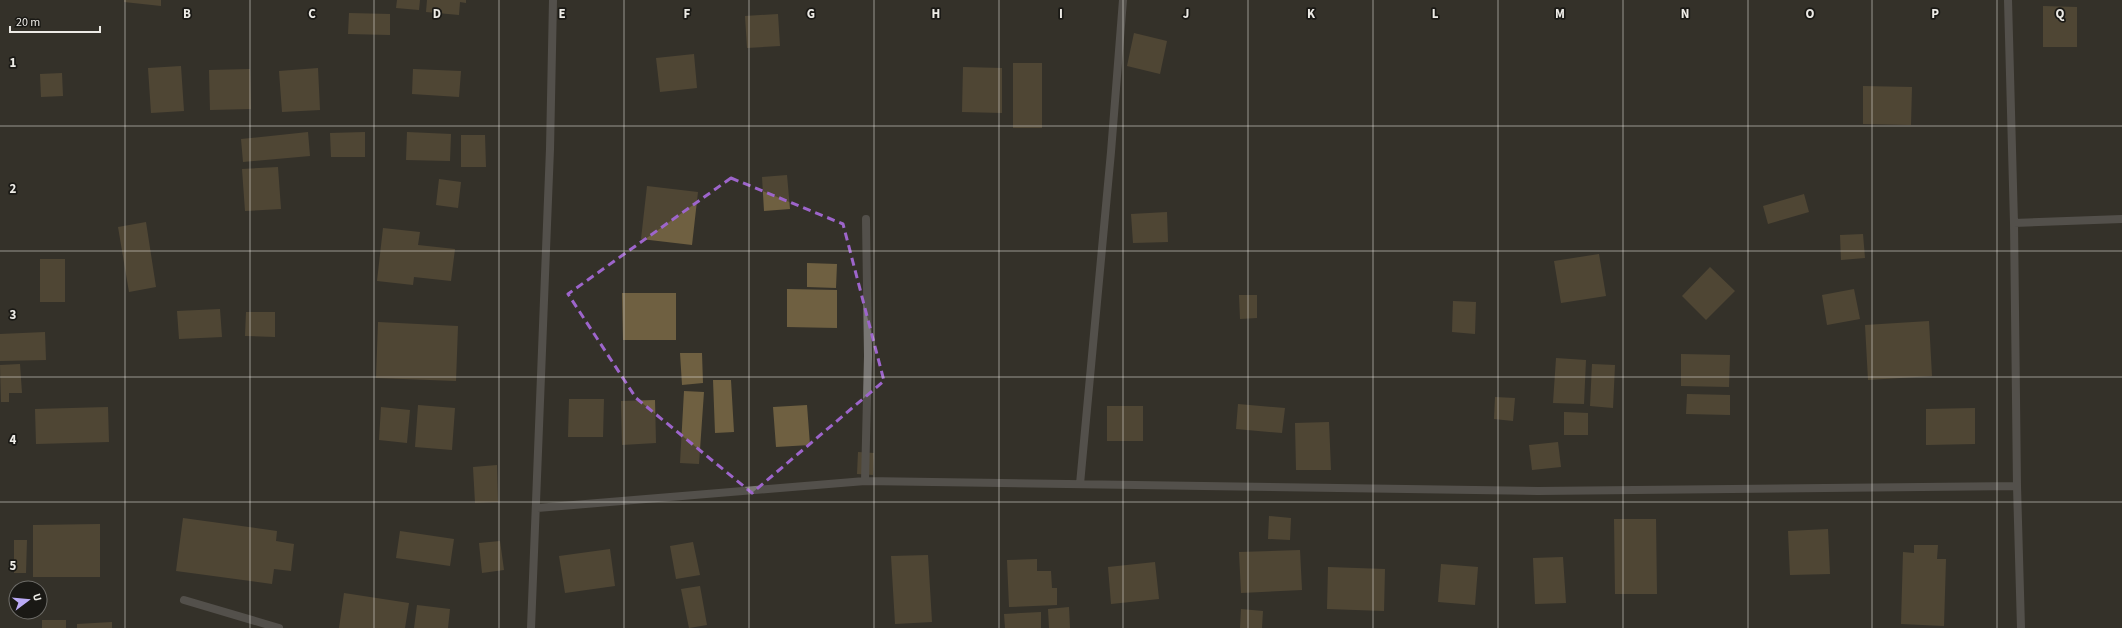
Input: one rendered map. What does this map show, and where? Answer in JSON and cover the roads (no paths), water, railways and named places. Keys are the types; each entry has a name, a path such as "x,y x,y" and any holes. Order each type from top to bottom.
{"street":[{"path":"531,628 537,508 550,150 553,0"},
{"path":"1080,484 1110,168 1123,0"},
{"path":"2008,0 2014,223 2017,486 2021,628"},
{"path":"865,481 868,356 866,219"},
{"path":"2014,223 2122,219"},
{"path":"537,508 865,481 1538,491 2017,486"},
{"path":"184,600 279,628"}]}
